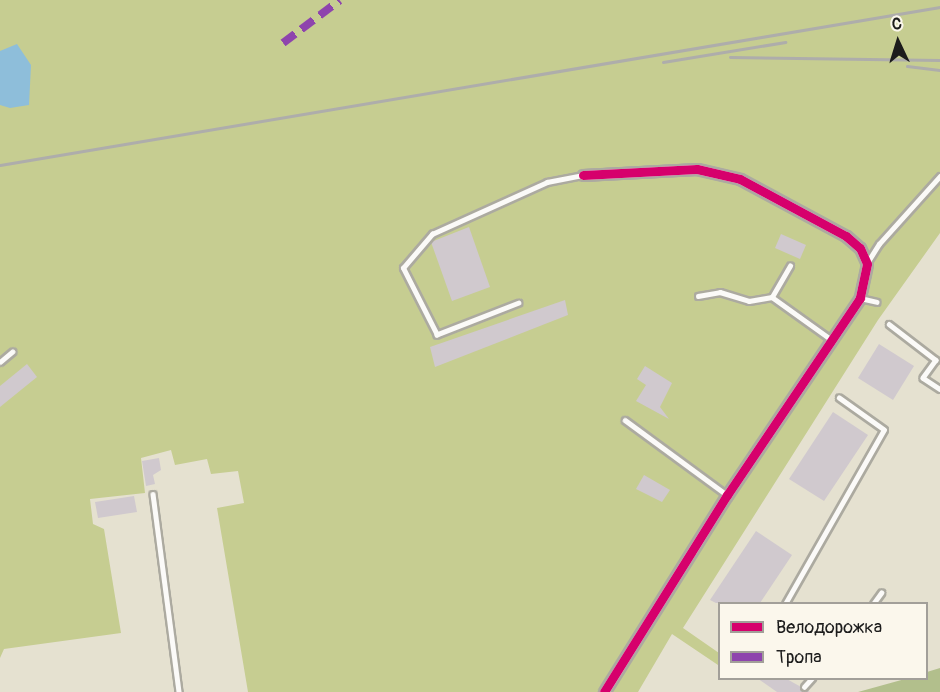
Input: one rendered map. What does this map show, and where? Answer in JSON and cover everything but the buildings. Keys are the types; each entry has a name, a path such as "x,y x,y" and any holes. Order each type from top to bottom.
{"street":[{"path":"583,174 697,169 740,178 846,236 860,248 867,264 860,298 829,338 727,495 604,692"}],"lane":[{"path":"519,303 437,335 403,268 432,234 547,182 583,174"},
{"path":"867,264 879,244 940,176"},
{"path":"772,297 790,266"},
{"path":"698,296 720,292 749,301 772,297 829,338"},
{"path":"860,298 877,302"},
{"path":"889,324 936,360 923,378 940,388"},
{"path":"0,362 12,352"},
{"path":"786,602 884,430 839,398"},
{"path":"626,420 727,495"},
{"path":"153,494 179,692"},
{"path":"874,602 881,593"},
{"path":"804,687 810,680"}],"green space":[{"path":"0,0 940,0 940,233 878,320 683,628 718,652 718,665 672,634 638,692 248,692 217,508 244,503 238,471 211,474 207,459 175,465 171,450 141,458 145,493 90,499 93,524 104,529 121,633 4,649 0,658"},
{"path":"940,668 940,692 858,692 901,680 928,680 928,672"}],"water":[{"path":"17,44 31,65 29,105 10,108 0,105 0,51"}],"railway":[{"path":"0,165 940,7"},
{"path":"663,62 785,42"},
{"path":"730,57 940,60"},
{"path":"907,66 940,70"}],"marked path":[{"path":"283,43 340,0"}],"cycle path":[{"path":"583,175 697,169 740,179 846,236 860,248 867,264 860,298 727,495 604,692"}]}
